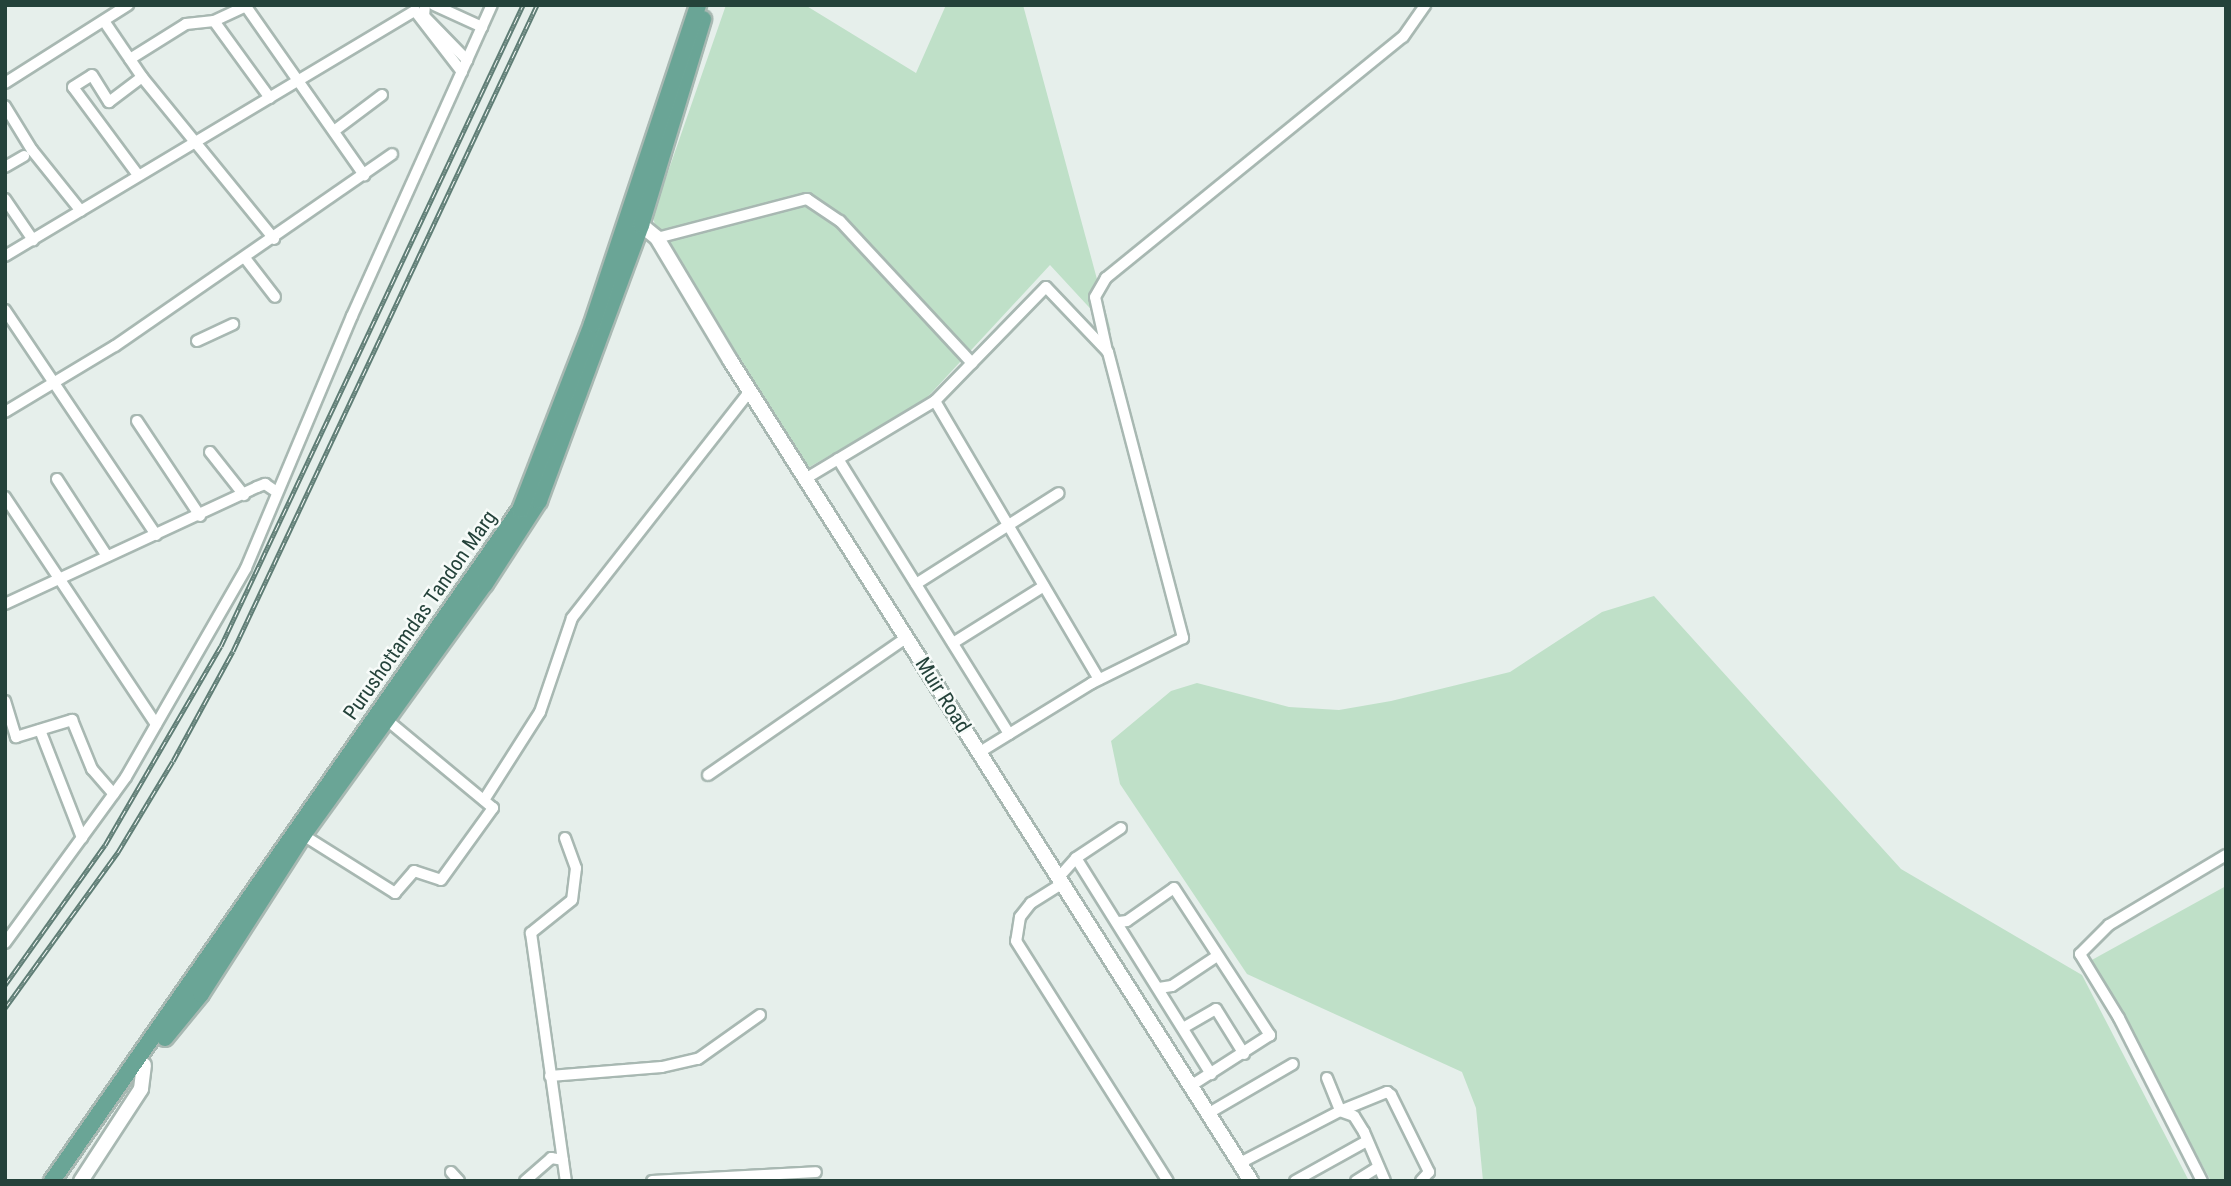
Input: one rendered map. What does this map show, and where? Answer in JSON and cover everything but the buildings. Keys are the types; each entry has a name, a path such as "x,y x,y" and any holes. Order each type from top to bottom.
{"main road":[{"name":"Purushottamdas Tandon Marg","path":"45,1181 121,1071 139,1064 520,510 635,220 698,5"},
{"path":"52,1181 72,1173 139,1064 201,994 303,835 387,720 539,501 708,5"},
{"name":"Muir Road","path":"635,220 657,239 750,391 1251,1181"}],"street":[{"path":"5,83 128,5"},
{"path":"425,5 424,16 467,60"},
{"path":"434,5 482,27"},
{"path":"5,943 114,794 246,568 273,512 277,492 492,5"},
{"path":"979,752 1099,680 1182,638 1095,297 1106,278 1403,37 1425,5"},
{"path":"130,59 186,24 214,21 245,6 300,80 364,175"},
{"path":"5,256 415,11 462,72"},
{"path":"104,21 142,77 197,141 274,239"},
{"path":"214,21 270,99"},
{"path":"138,175 73,87 92,75 109,102 142,77"},
{"path":"334,131 383,95"},
{"path":"5,106 32,150 81,211"},
{"path":"5,412 274,239 392,154"},
{"path":"5,167 24,156"},
{"path":"5,199 33,240"},
{"path":"657,239 807,199 840,221 972,363"},
{"path":"245,258 275,297"},
{"path":"805,478 935,401 1046,286 1108,352"},
{"path":"5,310 57,380 156,535"},
{"path":"197,341 233,324"},
{"path":"484,800 540,712 572,618 750,391"},
{"path":"935,401 1099,680"},
{"path":"138,421 200,516"},
{"path":"210,452 244,495"},
{"path":"838,459 1009,734"},
{"path":"57,479 107,556"},
{"path":"6,602 200,516 265,484 277,492"},
{"path":"916,584 1059,493"},
{"path":"5,497 55,579 156,724"},
{"path":"953,643 1044,586"},
{"path":"708,775 907,638"},
{"path":"5,701 16,737 72,720 92,769 114,794"},
{"path":"303,835 395,893 414,871 442,880 493,808 387,720"},
{"path":"40,730 82,838"},
{"path":"1121,828 1076,858 1061,880 1031,903 1020,917 1016,941 1168,1181"},
{"path":"565,838 576,868 572,900 531,933 567,1180"},
{"path":"2202,1181 2119,1018 2080,954 2109,925 2226,855"},
{"path":"1076,858 1119,922 1211,1074"},
{"path":"1119,922 1127,921 1174,888 1270,1035 1244,1055 1192,1085"},
{"path":"1159,988 1172,986 1217,956"},
{"path":"1183,1028 1216,1009 1244,1055"},
{"path":"550,1076 662,1067 698,1059 760,1015"},
{"path":"1209,1113 1293,1063"},
{"path":"1326,1078 1340,1111 1354,1116 1385,1181"},
{"path":"1240,1163 1340,1111 1387,1092 1429,1172 1421,1181"},
{"path":"1295,1181 1367,1141"},
{"path":"525,1181 551,1158 564,1160"},
{"path":"1356,1181 1377,1168"},
{"path":"451,1172 459,1181"},
{"path":"652,1181 816,1172"}],"green space":[{"path":"726,5 805,5 916,73 946,5 1023,5 1111,331 1050,265 923,402 806,469 657,238 653,215"},
{"path":"1654,596 1901,869 2082,975 2189,1181 1483,1181 1476,1108 1462,1072 1247,974 1120,784 1111,741 1171,691 1197,683 1289,707 1339,710 1391,701 1510,672 1602,612"},
{"path":"2226,886 2226,1181 2211,1181 2090,961"}],"railway":[{"path":"5,985 105,845 221,646 523,5"},
{"path":"5,1008 118,852 173,761 233,651 537,5"}]}
